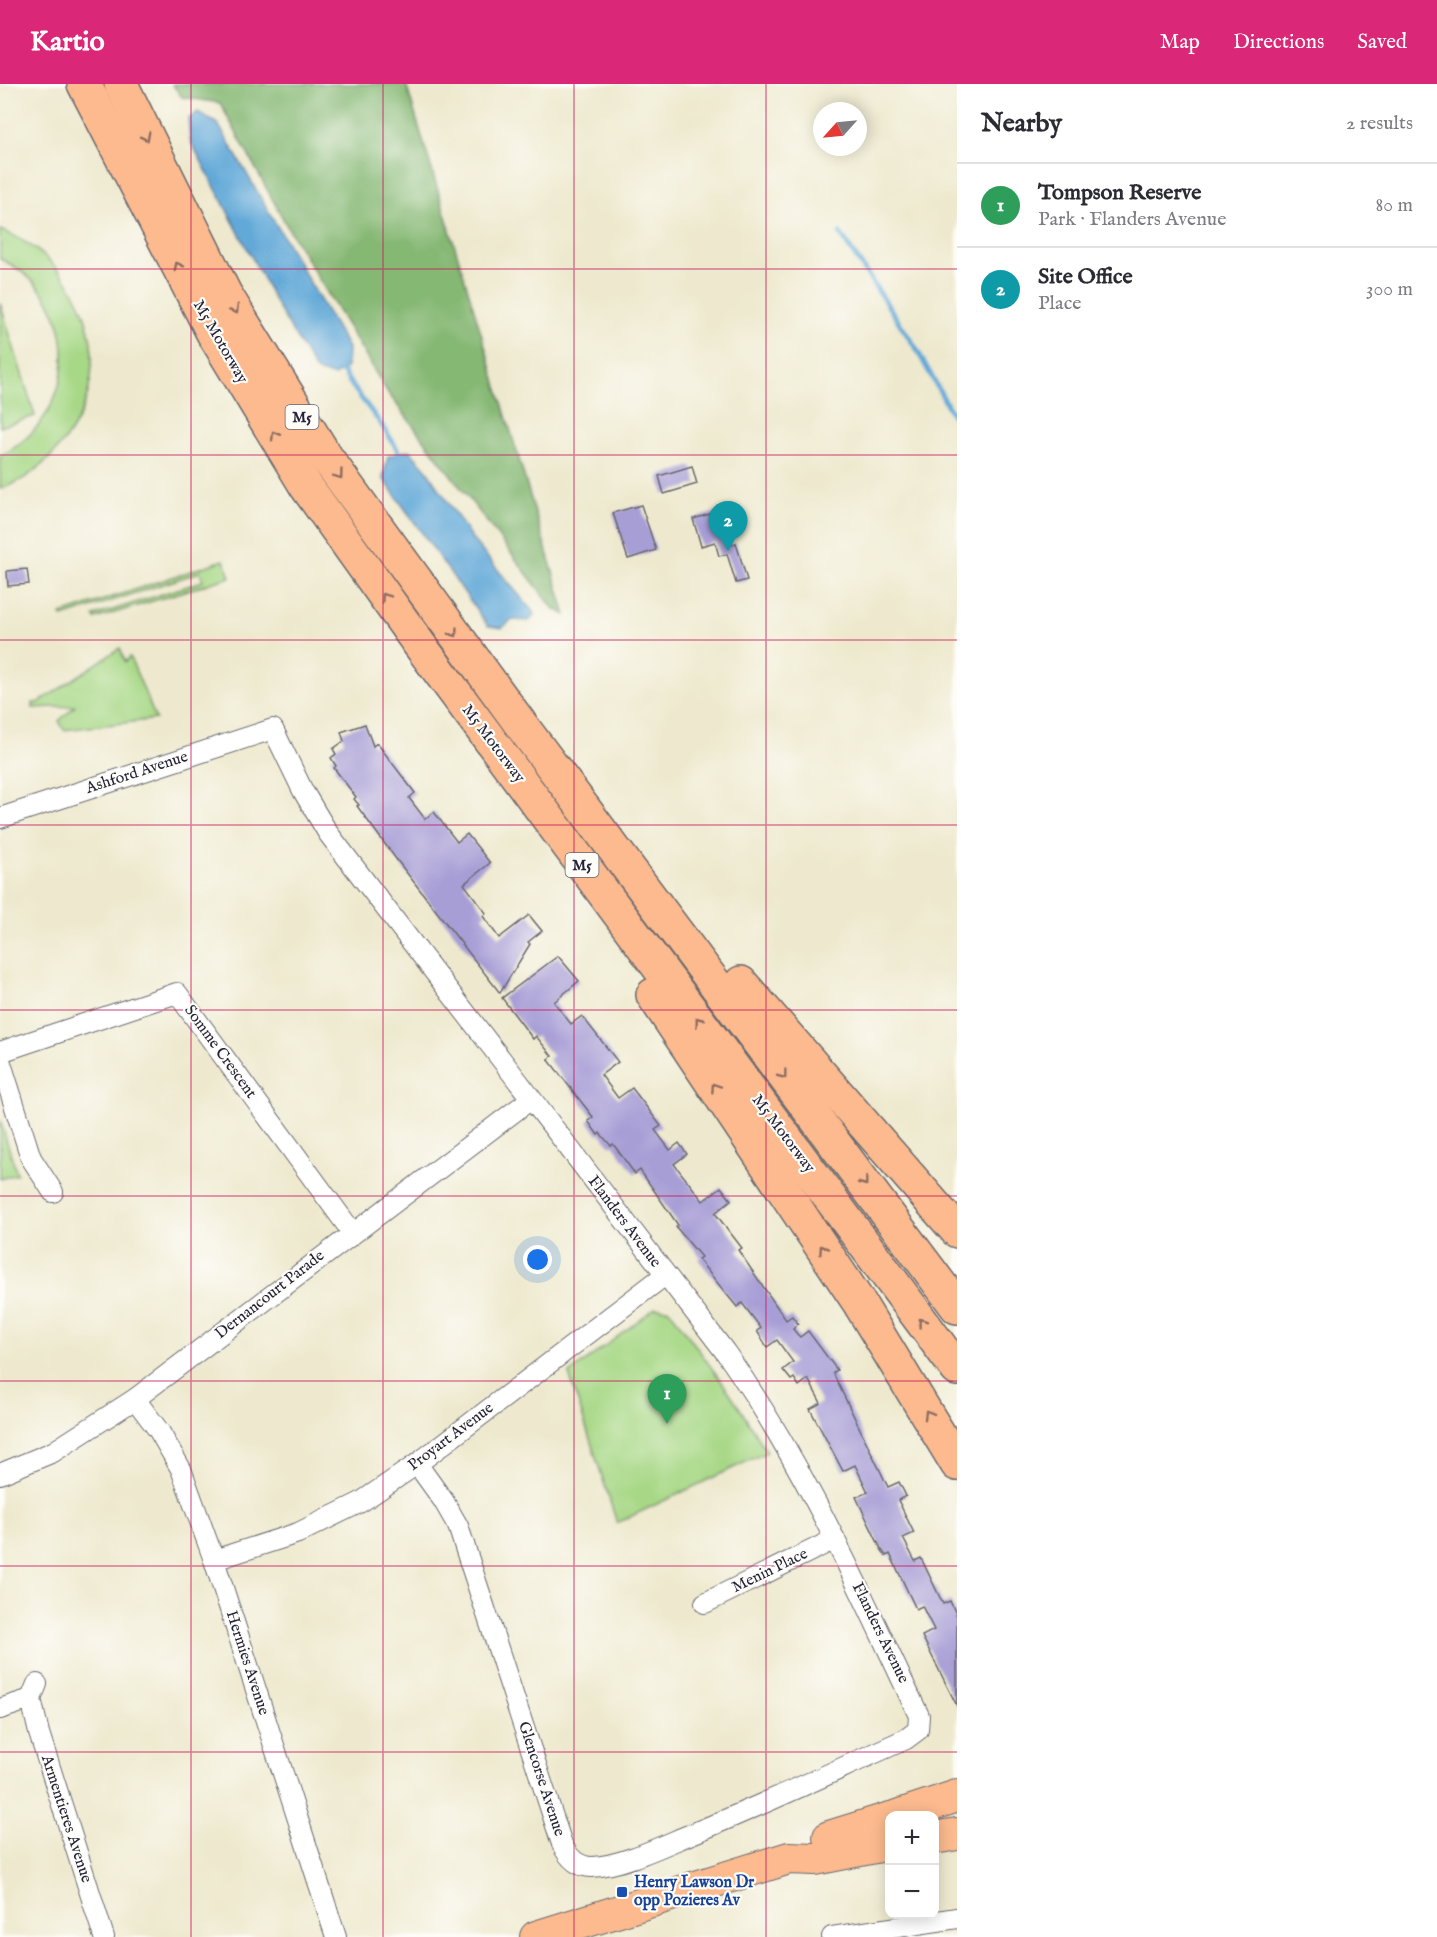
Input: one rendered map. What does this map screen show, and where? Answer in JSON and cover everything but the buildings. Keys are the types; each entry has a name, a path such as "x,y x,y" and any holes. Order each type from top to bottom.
{"highway":[{"name":"M5 Motorway","path":"84,84 213,333 306,486 419,644 957,1369"},
{"name":"M5 Motorway","path":"121,84 225,294 326,457 522,726 957,1307"},
{"path":"419,644 858,1301 957,1464"},
{"path":"522,726 798,1053 957,1231"}],"main road":[{"path":"910,1811 957,1796"},
{"path":"536,1937 789,1858 810,1843 885,1820"},
{"path":"939,1837 957,1834"},
{"path":"789,1858 815,1859 885,1845"}],"street":[{"name":"Ashford Avenue","path":"0,818 273,729"},
{"name":"Flanders Avenue","path":"273,729 303,791 328,833 726,1353 769,1416 835,1539 919,1716 918,1730 906,1739"},
{"name":"Somme Crescent","path":"0,1052 177,993 352,1232"},
{"path":"0,1060 31,1158 53,1192"},
{"name":"Dernancourt Parade","path":"0,1474 62,1447 135,1399 352,1232 531,1099"},
{"name":"Proyart Avenue","path":"214,1560 298,1533 361,1502 417,1464 665,1275"},
{"name":"Hermies Avenue","path":"135,1399 159,1431 181,1469 214,1560 336,1937"},
{"name":"Glencorse Avenue","path":"417,1464 443,1500 458,1526 562,1844 572,1860 581,1865 601,1866 657,1848 726,1820 906,1739"},
{"name":"Menin Place","path":"705,1603 835,1539"},
{"name":"Armentieres Avenue","path":"0,1709 34,1692 39,1733 104,1937"},
{"path":"832,1937 957,1918"}],"green space":[{"path":"172,84 406,84 566,615 553,608 388,393 288,228 220,103 182,97"},
{"path":"0,230 31,246 56,267 75,294 87,323 92,355 89,387 78,418 59,447 32,472 0,489 0,456 27,437 47,413 59,386 63,357 59,328 48,300 28,277 0,259"},
{"path":"0,303 35,416 0,427"},
{"path":"224,560 230,577 95,619 94,616 203,581 200,572 62,617 61,614"},
{"path":"120,648 125,662 130,657 156,719 64,730 59,721 75,706 33,708 33,703 38,703"},
{"path":"0,1120 17,1174 0,1179"},
{"path":"655,1308 669,1309 732,1396 767,1452 617,1523 569,1374"}],"water":[{"path":"198,112 218,124 348,348 347,367 335,376 316,371 279,309 190,140 188,119"},
{"path":"409,450 427,470 472,539 535,614 529,621 512,620 502,628 488,626 383,478 388,456"}],"waterway":[{"path":"840,233 916,348 957,423"},
{"path":"343,372 399,453"}],"place":[{"name":"Site Office","path":"728,551"},
{"name":"Tompson Reserve","path":"667,1424"},
{"name":"Henry Lawson Dr opp Pozieres Av","path":"622,1892"}]}
